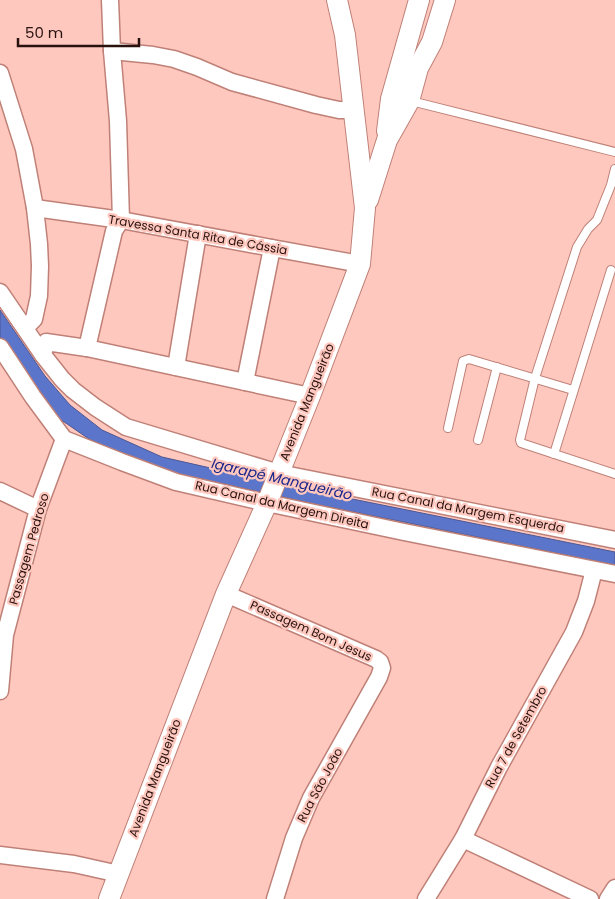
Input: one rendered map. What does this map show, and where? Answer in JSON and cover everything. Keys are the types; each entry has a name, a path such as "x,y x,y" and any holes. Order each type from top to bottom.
{"street":[{"path":"87,348 114,231 121,220 118,121 110,0"},
{"name":"Avenida Mangueirão","path":"112,898 118,874 226,594 267,503 360,264 365,208 345,35 337,0"},
{"path":"386,143 391,99 419,0"},
{"path":"365,208 386,143 409,101 418,68 432,42 445,0"},
{"path":"112,51 153,55 174,60 197,67 232,82 316,105 339,110 354,110"},
{"path":"0,73 24,149 35,208 40,266 39,296 34,319 25,328"},
{"name":"Travessa Santa Rita de Cássia","path":"35,208 121,220 360,264"},
{"path":"176,367 198,234"},
{"path":"245,382 272,248"},
{"name":"Rua Canal da Margem Esquerda","path":"0,292 43,355 62,379 73,390 126,427 279,473 615,540"},
{"path":"43,355 46,342 87,348 310,396"},
{"path":"0,347 32,396 64,439"},
{"name":"Rua Canal da Margem Direita","path":"64,439 176,482 404,532 615,574"},
{"name":"Passagem Pedroso","path":"0,691 3,635 38,509 64,439"},
{"path":"0,491 38,509"},
{"name":"Rua 7 de Setembro","path":"426,899 463,839 499,766 574,632 586,600 594,570"},
{"name":"Passagem Bom Jesus","path":"226,594 376,659 380,662 382,668 379,677"},
{"name":"Rua São João","path":"275,899 294,838 311,798 379,677"},
{"path":"463,839 590,899"},
{"path":"0,855 74,864 118,874"},
{"path":"608,899 615,888"}],"lane":[{"path":"409,101 615,152"},
{"path":"615,169 611,185 597,220 588,229 577,247 535,378 520,443 615,474"},
{"path":"554,454 611,270"},
{"path":"448,428 463,361 469,359 573,390"},
{"path":"478,440 497,368"}],"water":[{"path":"0,310 45,376 70,405 102,430 162,457 303,489 615,552 615,565 310,503 174,473 133,461 89,439 57,417 32,386 0,337"}],"water label":[{"name":"Igarapé Mangueirão","path":"282,479"}]}
